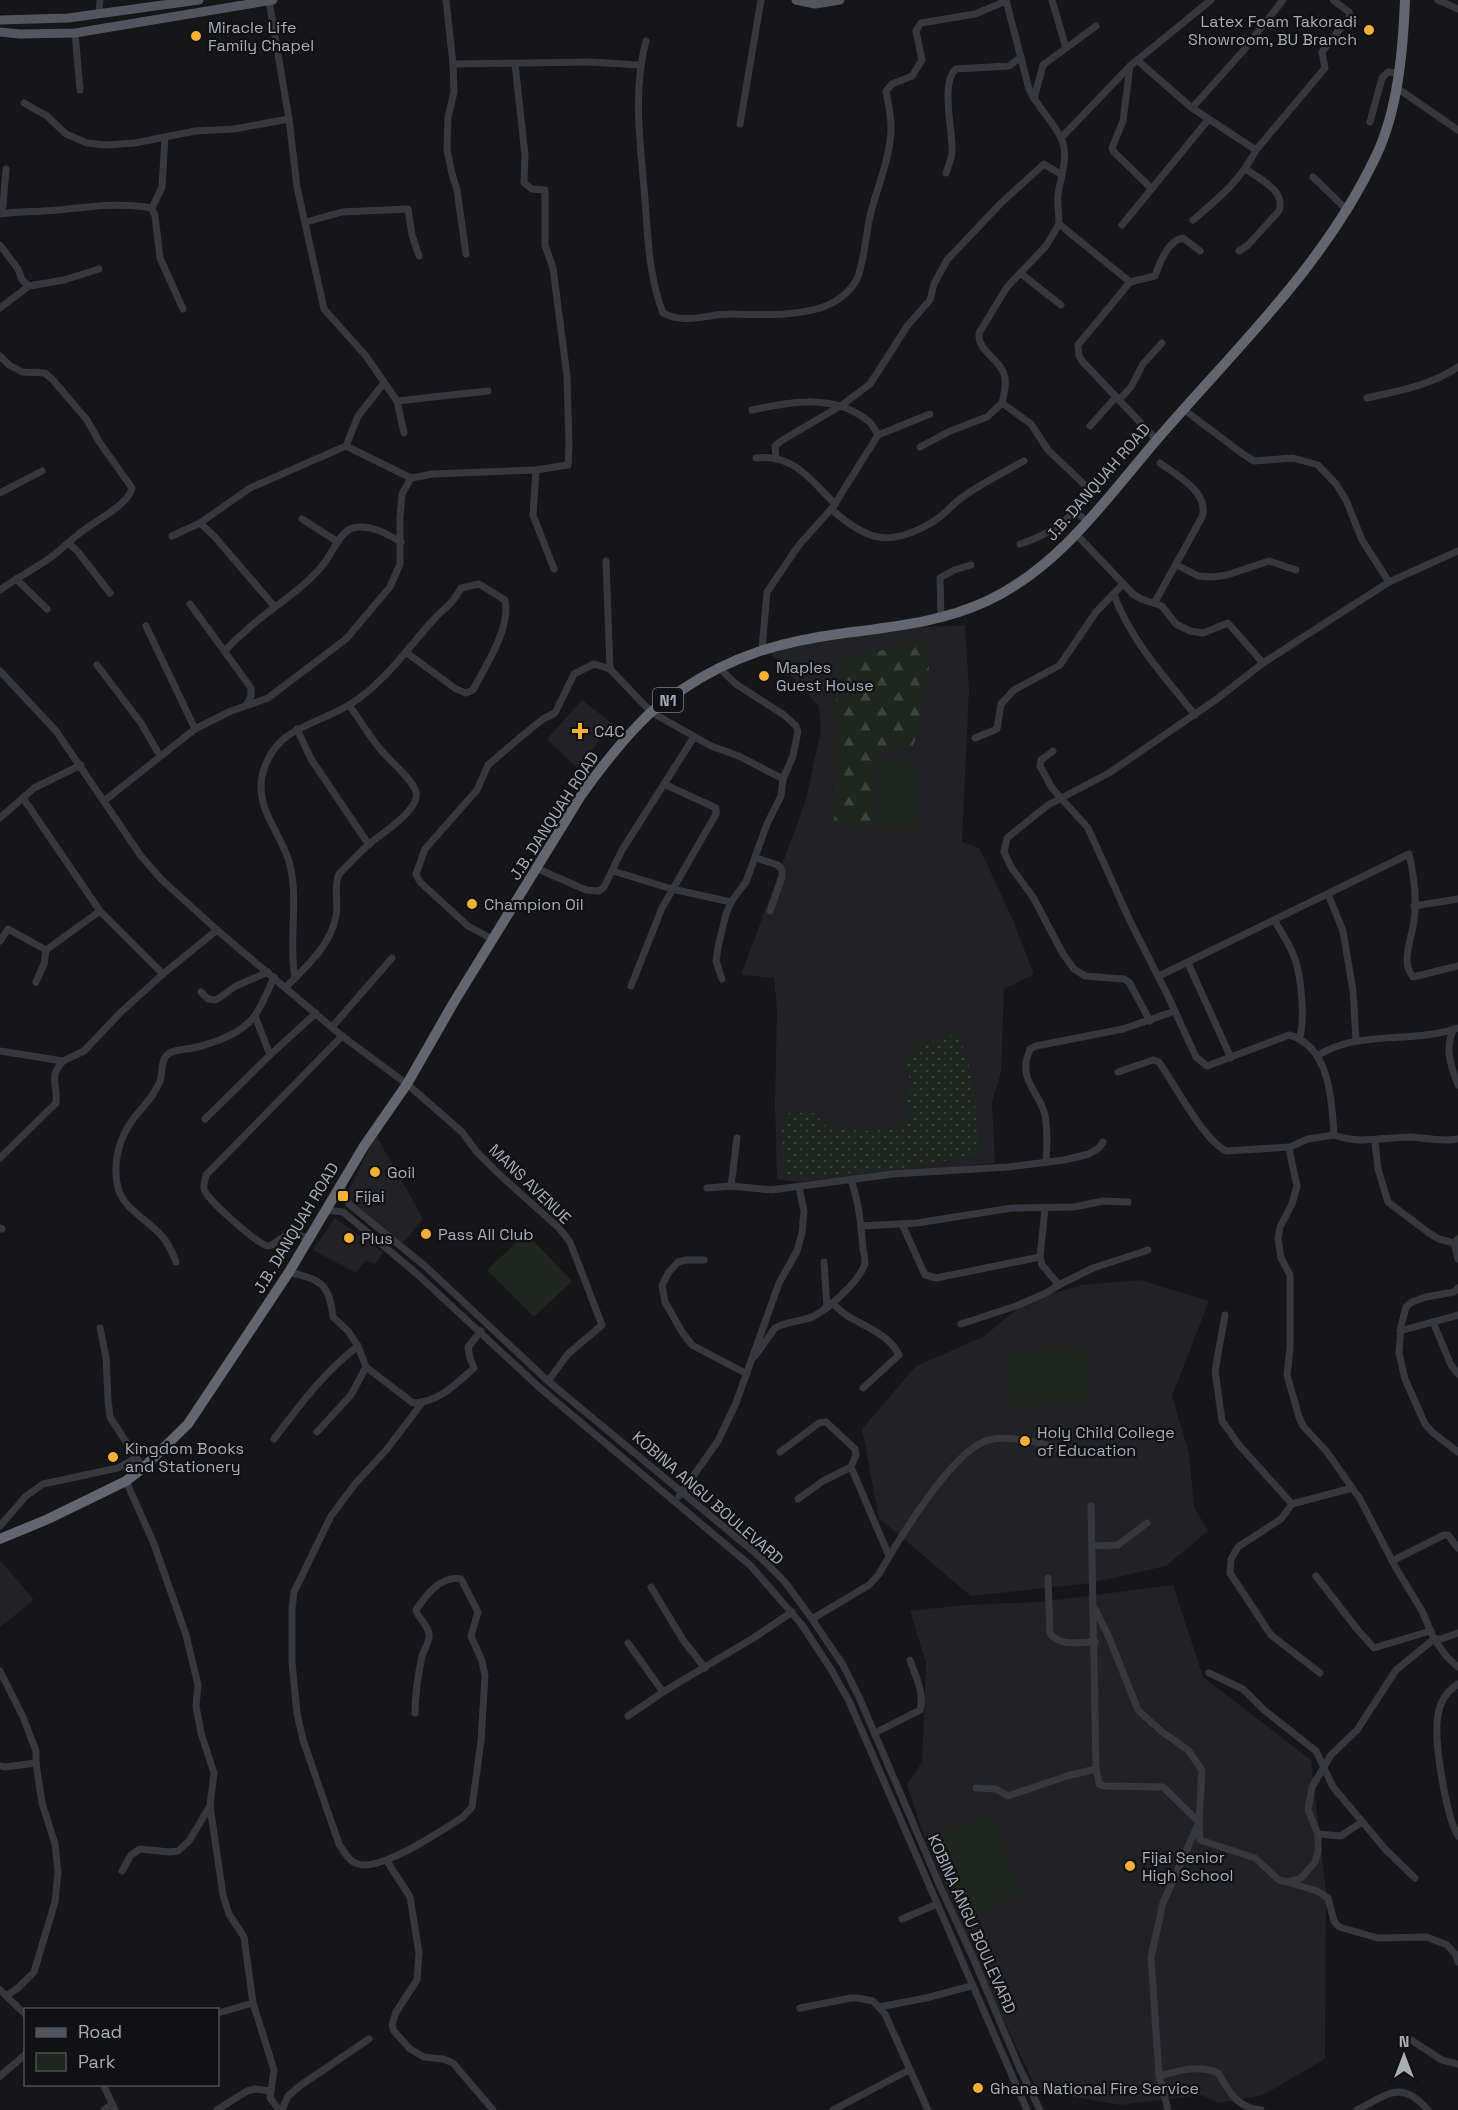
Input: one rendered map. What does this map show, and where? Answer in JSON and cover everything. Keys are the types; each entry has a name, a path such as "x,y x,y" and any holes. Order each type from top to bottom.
{"highway":[{"name":"J.B. DANQUAH ROAD","path":"0,1539 57,1515 126,1480 144,1468 188,1424 289,1272 340,1184 407,1084 454,1002 582,795 603,764 651,712 695,681 762,649 812,638 915,624 941,618 986,602 1018,584 1077,534 1156,439 1304,272 1348,211 1378,153 1397,88 1405,0"}],"main road":[{"path":"0,20 68,18 199,0"},
{"path":"0,32 75,33 271,0"},
{"path":"796,0 815,4 840,0"}],"street":[{"path":"99,0 99,14"},
{"path":"271,0 297,187 324,309 366,356 397,401 404,433"},
{"path":"446,0 454,92 448,117 447,150 457,190 466,254"},
{"path":"740,124 762,0"},
{"path":"1052,0 1066,48"},
{"path":"1061,138 1130,66 1211,0"},
{"path":"1192,108 1243,51 1283,0"},
{"path":"1193,220 1234,185 1256,150 1325,68 1322,52 1350,15 1334,0"},
{"path":"1438,0 1458,9"},
{"path":"646,41 639,65 638,135 650,253 657,298 663,313 672,318 696,319 716,314 776,314 814,309 834,303 857,279 877,187 886,165 891,140 891,117 886,91 892,84 912,76 922,60 916,31 921,23 975,14 1006,1 1029,89 1061,138 1065,159 1058,197 1059,224 1046,246 1007,287 979,333 980,345 1001,367 1005,377 1002,403 987,417 950,431 920,447"},
{"path":"1034,99 1043,65 1096,26"},
{"path":"75,33 80,90"},
{"path":"946,173 952,154 947,84 952,72 956,69 1010,66 1021,57"},
{"path":"1137,60 1192,108 1256,150"},
{"path":"453,64 591,62 639,65"},
{"path":"346,446 411,478 433,474 536,470 568,465 567,376 553,268 545,245 545,190 532,189 524,183 525,155 515,64"},
{"path":"1130,66 1123,121 1112,148 1151,188"},
{"path":"1371,122 1382,78 1388,72 1399,73"},
{"path":"1397,88 1458,130"},
{"path":"24,103 47,116 66,134 87,143 106,145 135,143 195,131 234,129 289,119"},
{"path":"1122,225 1208,120"},
{"path":"152,208 162,187 165,137"},
{"path":"776,459 776,446 781,441 842,405 870,384 908,325 930,300 934,284 947,260 977,227 1044,164 1062,175"},
{"path":"6,169 1,213 88,206 135,205 152,208"},
{"path":"1239,251 1248,245 1281,206 1280,196 1276,191 1246,169"},
{"path":"1312,177 1348,211"},
{"path":"152,208 156,216 160,258 183,309"},
{"path":"306,222 342,212 408,209 412,235 419,256"},
{"path":"1059,224 1130,282"},
{"path":"1156,439 1079,356 1078,345 1130,282 1155,276 1160,261 1176,239 1182,238 1200,251"},
{"path":"0,245 18,269 22,280 29,286"},
{"path":"0,308 29,286 64,280 99,268"},
{"path":"1020,273 1061,305"},
{"path":"1089,426 1131,387 1143,364 1162,343"},
{"path":"0,356 9,365 22,372 45,373 52,379 87,420 100,443 132,488 126,500 78,534 48,560 0,590"},
{"path":"1368,398 1408,389 1458,367"},
{"path":"171,536 200,523 250,488 346,446 358,416 384,383"},
{"path":"397,401 488,391"},
{"path":"752,410 792,401 842,405 868,420 878,435"},
{"path":"1002,403 1031,424 1048,450 1087,487 1075,510 1041,537 1020,544"},
{"path":"1183,409 1254,461 1293,458 1318,465 1336,484 1346,500 1362,540 1389,582"},
{"path":"762,649 767,592 799,545 833,507 878,435 930,414"},
{"path":"756,458 776,459 806,472 833,507 868,536 878,538 900,536 931,523 963,496 1024,461"},
{"path":"1155,602 1202,517 1204,506 1196,490 1160,462"},
{"path":"536,470 534,515 554,569"},
{"path":"0,493 42,471"},
{"path":"104,801 195,729 246,704 268,698 346,639 390,587 400,564 402,494 411,478"},
{"path":"1075,510 1087,522"},
{"path":"302,519 338,542"},
{"path":"200,523 274,606"},
{"path":"225,652 231,644 322,566 344,532 354,528 378,530 401,542"},
{"path":"1077,534 1123,584 1141,599 1162,606 1176,624 1190,632 1203,633 1228,622 1263,663"},
{"path":"69,543 110,593"},
{"path":"1150,1021 1129,982 1124,979 1085,976 1074,969 1063,954 1033,897 1011,867 1004,852 1007,838 1048,805 1109,773 1195,715 1263,663 1389,582 1458,551"},
{"path":"606,561 610,669"},
{"path":"1177,565 1198,576 1213,577 1227,575 1263,561 1296,570"},
{"path":"941,618 940,578 954,570 971,565"},
{"path":"16,579 47,609"},
{"path":"295,978 292,960 293,881 290,863 263,807 260,791 263,772 272,750 285,736 349,705 381,678 435,619 453,603 461,588 479,584 505,600 503,630 473,690 466,693 456,689 407,652"},
{"path":"975,738 997,729 1001,704 1014,690 1060,665 1096,612 1123,584"},
{"path":"1114,595 1123,619 1149,657 1195,715"},
{"path":"190,604 251,688 251,696 246,704"},
{"path":"146,627 195,729"},
{"path":"494,940 468,926 420,882 416,874 425,849 477,790 488,765 543,719 555,713 574,674 594,664 610,669 651,712 711,746 739,756 783,779"},
{"path":"97,665 141,723 160,756"},
{"path":"719,668 736,684 767,703 796,726 798,731 798,741 783,779 781,796 767,824 746,882 731,902 726,914 717,947 716,961 722,979"},
{"name":"MANS AVENUE","path":"0,671 56,731 141,856 162,879 217,930 342,1036 407,1084 462,1132 476,1151 520,1194 548,1217 570,1242 602,1325 568,1354 548,1381"},
{"path":"286,987 311,962 334,928 337,912 336,880 339,874 369,845 396,824 416,798 416,792 379,749 349,705"},
{"path":"297,729 311,759 369,845"},
{"path":"536,868 593,892 604,887 622,850 694,737"},
{"path":"1053,751 1041,760 1040,766 1052,788 1088,828 1196,1057 1207,1066 1289,1035 1299,1039 1317,1056 1322,1065 1330,1094 1334,1135"},
{"path":"0,818 34,788 81,765"},
{"path":"631,986 652,929 672,889 716,814 716,808 664,784"},
{"path":"23,798 100,911 163,974"},
{"path":"1159,976 1409,854 1414,884 1414,920 1407,961 1409,972 1413,976 1458,966"},
{"path":"756,858 778,865 782,870 782,877 770,911"},
{"path":"613,871 672,889 731,902"},
{"path":"1328,894 1343,931 1353,991 1356,1040"},
{"path":"1414,906 1458,899"},
{"path":"36,982 44,964 46,950 100,911"},
{"path":"1274,920 1294,956 1301,997 1303,1029 1299,1039"},
{"path":"0,941 8,929 46,950"},
{"path":"0,1158 57,1102 53,1079 57,1068 63,1061 84,1051 121,1012 217,930"},
{"path":"332,1027 392,958"},
{"path":"1188,963 1231,1058"},
{"path":"201,992 208,999 216,1000 236,986 271,974"},
{"path":"176,1262 169,1244 124,1202 118,1189 116,1173 120,1145 134,1118 151,1099 161,1080 163,1061 166,1056 172,1052 210,1044 230,1035 255,1016 271,974"},
{"path":"1046,1162 1048,1131 1045,1115 1026,1071 1030,1049 1123,1029 1175,1011"},
{"path":"205,1119 316,1013"},
{"path":"255,1016 270,1055"},
{"path":"1317,1056 1330,1048 1356,1040 1395,1039 1456,1029"},
{"path":"1456,1029 1450,1038 1449,1049 1458,1084"},
{"path":"308,1238 296,1233 282,1237 272,1245 262,1244 220,1209 206,1193 204,1181 206,1175 342,1036"},
{"path":"0,1051 63,1061"},
{"path":"1118,1072 1153,1060 1159,1062 1204,1129 1220,1148 1226,1151 1290,1148 1308,1139 1334,1135 1346,1139 1375,1141 1405,1137 1430,1140 1458,1139"},
{"path":"731,1186 737,1138"},
{"path":"1375,1141 1378,1169 1388,1202 1439,1239 1456,1241 1458,1259"},
{"path":"707,1188 731,1186 771,1190 892,1174 1008,1167 1076,1158 1089,1154 1099,1148 1103,1142"},
{"path":"1290,1148 1297,1186 1292,1204 1278,1232 1281,1258 1290,1275 1290,1348 1287,1376 1300,1422 1327,1452 1363,1504 1392,1561 1422,1611 1432,1635 1447,1657 1458,1667"},
{"path":"752,1360 775,1328 779,1325 803,1321 829,1306 857,1277 865,1263 856,1194 851,1180"},
{"name":"KOBINA ANGU BOULEVARD","path":"340,1184 349,1204 425,1266 548,1381 760,1557 785,1582 843,1665 1040,2110"},
{"path":"675,1501 718,1441 736,1403 779,1283 797,1251 802,1233 804,1211 799,1187"},
{"path":"861,1226 902,1224 1012,1208 1074,1208 1103,1201 1128,1202"},
{"path":"325,1210 343,1212 349,1204"},
{"path":"1045,1209 1040,1257 1042,1265 1059,1285"},
{"name":"KOBINA ANGU BOULEVARD","path":"343,1212 417,1274 540,1388 751,1566 802,1625 849,1701 971,1986 1027,2110"},
{"path":"902,1224 925,1275 936,1278 1040,1257"},
{"path":"961,1324 1048,1293 1093,1268 1148,1250"},
{"path":"704,1260 678,1262 669,1272 662,1286 665,1302 692,1345 747,1374"},
{"path":"824,1262 829,1306"},
{"path":"289,1272 307,1276 320,1283 331,1299 333,1317 348,1331 358,1346 366,1367 408,1401 422,1403 439,1397 474,1368 468,1347 479,1332 488,1325"},
{"path":"1458,1288 1454,1292 1412,1302 1406,1307 1400,1331 1401,1366 1420,1416 1432,1432 1458,1452"},
{"path":"829,1306 878,1331 897,1350 899,1355 863,1388"},
{"path":"1225,1315 1215,1371 1222,1421 1229,1434 1292,1504"},
{"path":"1400,1331 1458,1315"},
{"path":"1433,1322 1450,1365 1458,1374"},
{"path":"100,1328 106,1357 110,1417 144,1468"},
{"path":"274,1439 315,1384 358,1346"},
{"path":"317,1432 351,1395 366,1367"},
{"path":"416,1713 416,1685 429,1632 419,1619 416,1610 443,1580 460,1579 478,1612 471,1636 482,1661 485,1676 481,1741 472,1807 464,1817 387,1861 356,1864 339,1844 303,1740 297,1713 292,1662 292,1609 297,1584 304,1575 331,1516 422,1403"},
{"path":"780,1452 819,1423 826,1422 855,1449 856,1455 851,1467 823,1481 798,1498"},
{"path":"812,1619 869,1585 879,1574 945,1474 969,1452 986,1441 1018,1439 1046,1444 1066,1451"},
{"path":"0,1526 26,1496 43,1484 118,1468 136,1458"},
{"path":"851,1467 889,1556"},
{"path":"126,1480 154,1544 186,1635 198,1685 196,1706 214,1773 210,1806 223,1895 230,1914 244,1937 252,2003 274,2070 272,2103 280,2110 288,2096 301,2085 369,2039"},
{"path":"1320,1673 1271,1635 1230,1574 1231,1559 1238,1547 1281,1519 1292,1504 1352,1488"},
{"path":"1091,1506 1091,1583 1094,1606 1098,1780 1103,1786 1163,1787 1199,1822"},
{"path":"1092,1546 1118,1545 1147,1523"},
{"path":"1392,1561 1444,1535 1450,1537 1458,1548"},
{"path":"1316,1576 1374,1648 1432,1635 1441,1639 1458,1633"},
{"path":"1048,1578 1050,1627 1053,1637 1069,1643 1095,1642"},
{"path":"651,1587 683,1640 705,1668"},
{"path":"1094,1606 1138,1710 1188,1750 1202,1770 1200,1840 1255,1857 1279,1880 1317,1891 1328,1898 1334,1921 1339,1926 1378,1938 1427,1936 1447,1945 1456,1955 1458,1962"},
{"path":"628,1716 792,1612"},
{"path":"1279,1880 1288,1882 1297,1880 1315,1862 1318,1851 1318,1834 1308,1810 1308,1804 1312,1787 1331,1755 1357,1730 1396,1671 1432,1635"},
{"path":"628,1643 663,1692"},
{"path":"875,1733 920,1710 921,1692 910,1660"},
{"path":"0,1671 36,1751 43,1810 56,1852 58,1872 55,1902 34,1972 18,1988 3,1993 24,2013"},
{"path":"1209,1673 1243,1689 1264,1710 1316,1751 1333,1787 1386,1850 1415,1878"},
{"path":"1458,1684 1441,1705 1436,1736 1451,1819 1458,1836"},
{"path":"0,1766 36,1763"},
{"path":"976,1788 996,1788 1008,1796 1083,1771 1096,1769"},
{"path":"122,1871 131,1855 140,1849 178,1851 189,1841 210,1806"},
{"path":"1168,2110 1159,2076 1152,1982 1153,1946 1163,1903 1199,1822"},
{"path":"1318,1834 1341,1836 1362,1822"},
{"path":"387,1861 410,1897 419,1953 417,1980 396,2012 392,2025 394,2031 410,2049 424,2057 443,2059 453,2063 493,2110"},
{"path":"902,1919 937,1904"},
{"path":"879,2007 971,1986"},
{"path":"801,2008 850,1998 873,2001 885,2014 928,2110"},
{"path":"219,2013 252,2003"},
{"path":"1411,2040 1442,2060 1458,2064"},
{"path":"0,2076 24,2056"},
{"path":"1159,2076 1189,2068 1214,2071 1218,2073 1241,2105 1261,2110"},
{"path":"833,2110 909,2070"},
{"path":"103,2086 113,2107 104,2110"},
{"path":"217,2110 247,2091 255,2089 271,2091"},
{"path":"1357,2110 1390,2094 1402,2092 1418,2098 1428,2110"}],"shaded area":[{"path":"965,625 969,690 962,842 980,849 1012,918 1034,974 1004,989 1001,1072 992,1102 995,1163 798,1182 777,1179 775,1104 777,1009 774,978 741,975 805,803 821,731 819,706 768,651 825,639 912,628"},
{"name":"C4C","path":"582,700 613,724 577,768 547,739"},
{"path":"376,1135 423,1219 402,1244 366,1216 347,1193"},
{"path":"335,1218 383,1252 375,1264 366,1260 356,1273 313,1250"},
{"name":"Holy Child College of Education","path":"1140,1280 1209,1301 1172,1396 1189,1453 1194,1507 1208,1531 1166,1566 1091,1583 971,1596 879,1518 862,1429 916,1366 983,1337 1027,1301 1082,1285"},
{"path":"0,1560 34,1600 0,1627"},
{"name":"Fijai Senior High School","path":"1173,1585 1203,1677 1311,1760 1326,1892 1325,2059 1263,2095 1219,2103 1202,2095 1120,2105 1037,2090 981,1973 926,1841 907,1785 922,1762 926,1663 910,1611 964,1605 1040,1602"}],"green space":[{"path":"924,641 929,669 912,748 885,749 876,756 876,824 855,827 838,825 834,822 839,759 838,728 834,713 843,659"},
{"path":"916,761 917,825 881,826 880,762"},
{"path":"958,1033 972,1075 980,1153 884,1170 786,1176 781,1130 789,1113 814,1113 828,1129 871,1131 900,1128 912,1114 902,1101 912,1086 905,1065 917,1047"},
{"path":"526,1233 572,1281 534,1317 487,1270"},
{"path":"1088,1349 1091,1402 1009,1407 1006,1353"},
{"path":"989,1814 1021,1894 965,1916 933,1836"}],"place":[{"name":"Latex Foam Takoradi Showroom, BU Branch","path":"1369,30"},
{"name":"Miracle Life Family Chapel","path":"196,36"},
{"name":"Maples Guest House","path":"764,676"},
{"name":"C4C","path":"580,731"},
{"name":"Champion Oil","path":"472,904"},
{"name":"Goil","path":"375,1172"},
{"name":"Fijai","path":"343,1196"},
{"name":"Pass All Club","path":"426,1234"},
{"name":"Plus","path":"349,1238"},
{"name":"Holy Child College of Education","path":"1025,1441"},
{"name":"Kingdom Books and Stationery","path":"113,1457"},
{"name":"Fijai Senior High School","path":"1130,1866"},
{"name":"Ghana National Fire Service","path":"978,2088"}]}
